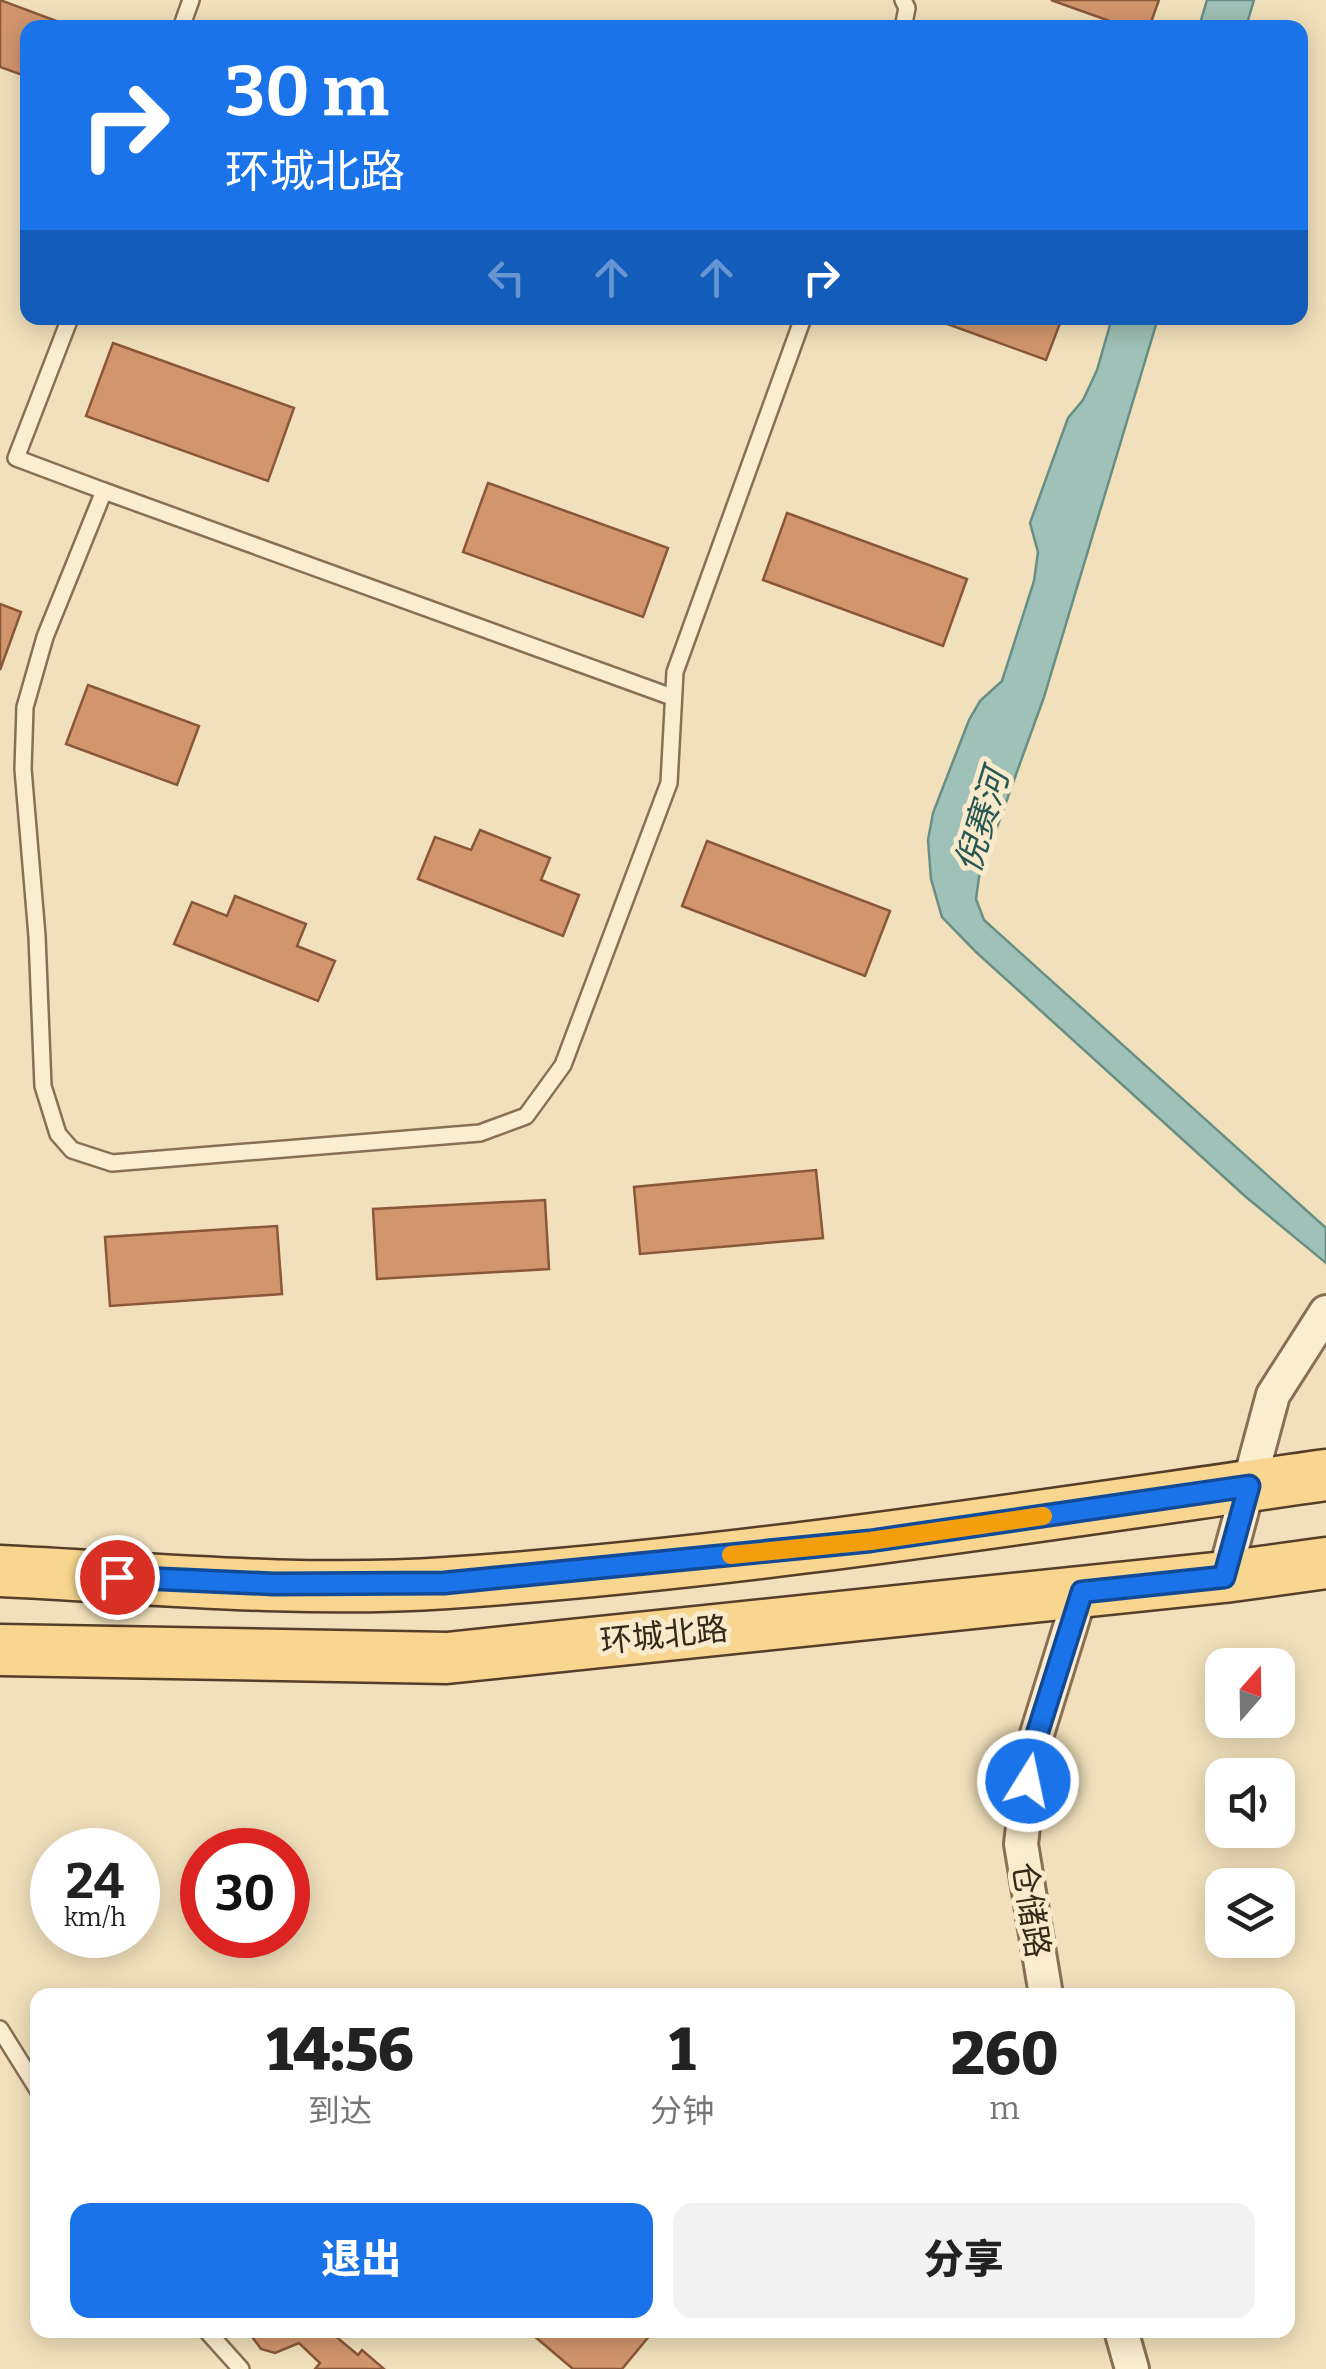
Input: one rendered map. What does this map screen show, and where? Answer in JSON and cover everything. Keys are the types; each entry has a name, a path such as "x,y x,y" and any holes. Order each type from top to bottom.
{"main road":[{"path":"0,1572 274,1584 444,1583 870,1541 1326,1475"},
{"name":"环城北路","path":"0,1650 447,1658 1326,1563"}],"street":[{"path":"1224,1577 1273,1395 1326,1312"},
{"name":"仓储路","path":"1045,1988 1021,1844 1032,1750 1082,1592"},
{"path":"1123,2338 1132,2369"}],"lane":[{"path":"67,325 16,458 672,697"},
{"path":"104,491 45,636 25,707 23,769 37,936 43,1086 58,1134 72,1150 112,1163 480,1133 526,1116 563,1064 669,783 675,672 799,325"},
{"path":"0,2030 30,2077"},
{"path":"213,2338 241,2369"}],"water":[{"path":"1207,0 1254,0 1248,20 1201,20"},
{"name":"倪赛河","path":"1110,325 1156,325 1044,697 979,877 976,899 984,920 1326,1228 1326,1263 1246,1197 976,952 942,917 931,879 928,840 933,813 969,720 980,701 1002,681 1034,581 1038,552 1030,523 1068,418 1083,400 1097,370"}],"building":[{"path":"0,0 54,20 20,20 20,74 0,67"},
{"path":"1051,0 1159,0 1152,20 1107,20"},
{"path":"950,325 1059,325 1046,360"},
{"path":"113,343 294,408 268,481 86,416"},
{"path":"488,483 668,548 643,617 463,552"},
{"path":"787,513 967,579 943,646 763,580"},
{"path":"0,604 21,612 0,670"},
{"path":"88,685 199,726 177,785 66,744"},
{"path":"480,830 550,858 541,880 579,895 563,936 418,879 435,837 471,850"},
{"path":"707,841 890,911 865,976 682,906"},
{"path":"235,896 306,924 297,946 335,961 318,1001 174,944 192,902 227,916"},
{"path":"816,1170 823,1238 640,1254 634,1187"},
{"path":"545,1200 549,1269 377,1279 373,1209"},
{"path":"277,1226 282,1294 110,1306 105,1237"},
{"path":"253,2338 338,2338 358,2355 362,2350 384,2369 315,2369 320,2363 299,2343 275,2353 261,2349"},
{"path":"536,2338 648,2338 622,2369 573,2369"}],"slow traffic":[{"path":"731,1555 870,1541 1043,1516"}],"route":[{"path":"117,1577 274,1584 444,1583 870,1541 1249,1486 1224,1577 1082,1592 1032,1750 1028,1781"}]}
